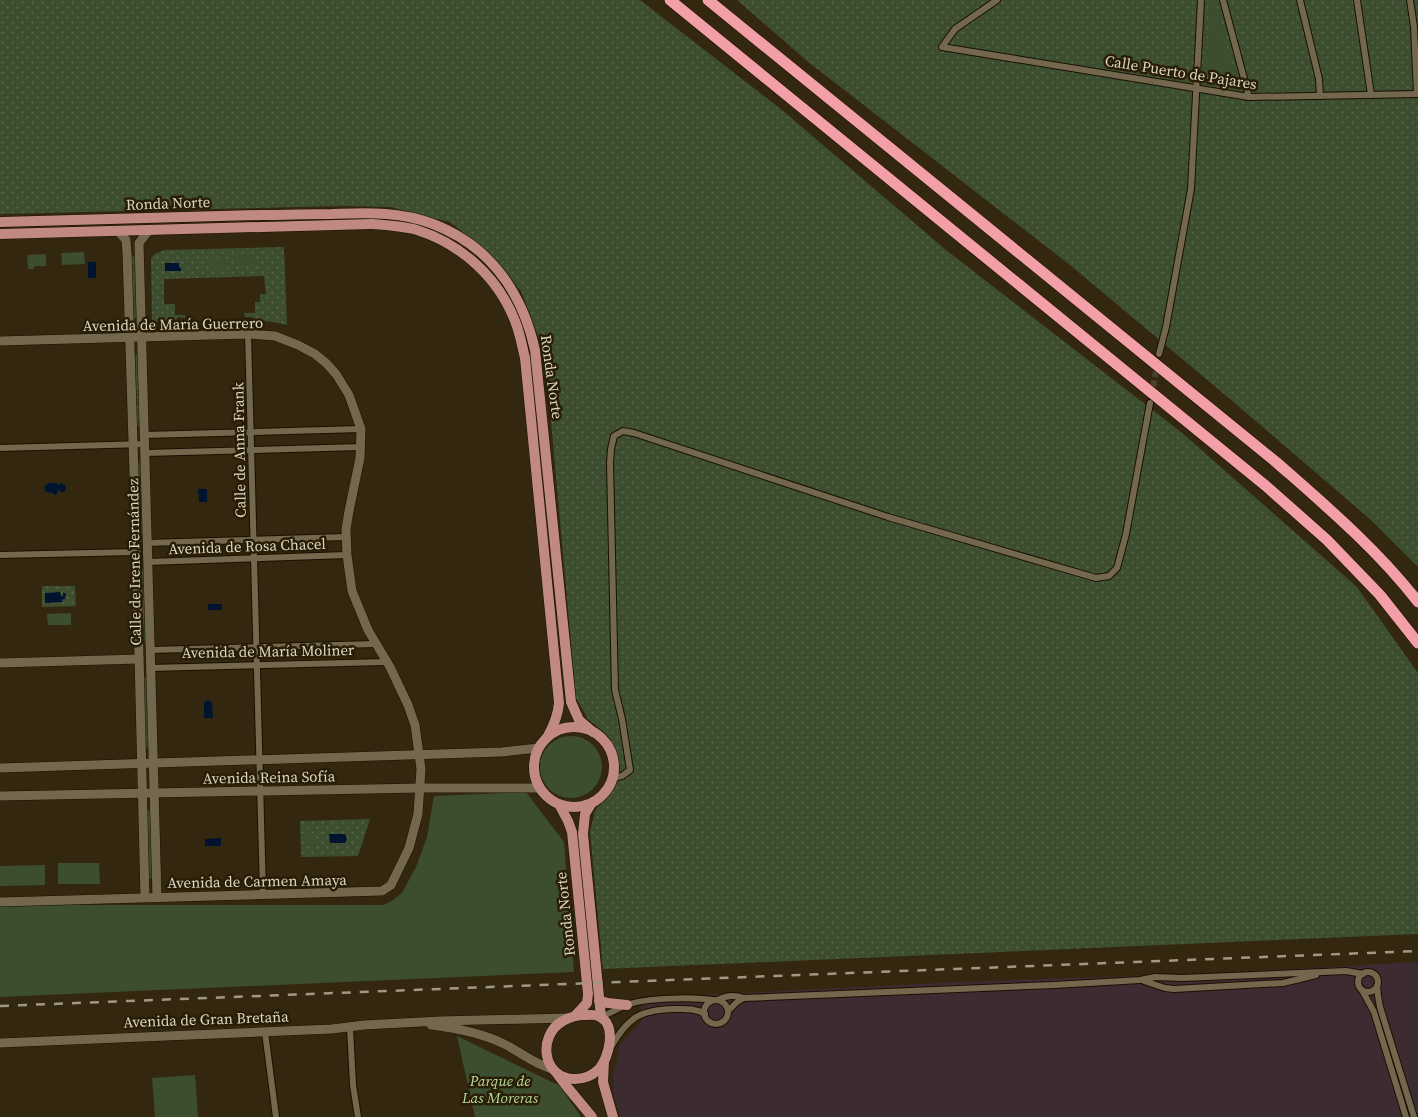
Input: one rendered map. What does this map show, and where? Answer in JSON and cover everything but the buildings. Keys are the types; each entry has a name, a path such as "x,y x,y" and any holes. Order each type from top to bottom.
{"highway":[{"path":"670,0 1266,486 1327,540 1380,595 1418,643"},
{"path":"708,0 1276,462 1353,530 1399,578 1418,602"}],"main road":[{"name":"Ronda Norte","path":"0,222 382,213 411,217 459,237 486,257 506,280 528,323 535,350 570,702 579,720 604,740 611,752 614,764 613,778 605,793 591,804 585,814 583,834 601,1017"},
{"name":"Ronda Norte","path":"0,234 356,224 402,227 425,233 453,246 468,257 494,283 505,299 518,328 525,358 559,703 555,724 538,748 533,768 538,788 551,801 560,806 572,832 588,994 587,1003 572,1017"},
{"name":"Ronda Norte","path":"548,736 558,730 570,727 594,732"},
{"path":"560,806 575,808 591,804"},
{"path":"600,1001 608,1004 627,1005"},
{"path":"606,1057 596,1072 582,1078 571,1079 556,1071 547,1056 547,1042 555,1027 572,1017 589,1014 601,1017 607,1023 609,1044 602,1080 613,1117"},
{"name":"Avenida de Gran Bretaña","path":"556,1071 592,1117"}],"street":[{"name":"Calle Puerto de Pajares","path":"997,0 955,28 942,47 1249,97 1418,94"},
{"path":"1159,354 1166,327 1191,189 1201,0"},
{"path":"1223,0 1249,97"},
{"path":"1300,0 1319,79 1320,96"},
{"path":"1357,0 1372,95"},
{"path":"1410,0 1414,27 1418,94"},
{"name":"Calle de Irene Fernández","path":"149,230 139,243 157,897"},
{"name":"Calle de Irene Fernández","path":"118,231 126,240 130,338 145,897"},
{"name":"Avenida de María Guerrero","path":"0,341 248,334 275,336 298,345 326,363 336,374 349,395 361,429 362,447 348,510 346,537 352,591 368,630 408,705 415,725 421,769"},
{"name":"Calle de Anna Frank","path":"248,334 263,894"},
{"path":"613,778 622,776 630,770 615,687 610,471 611,449 614,436 623,431 634,433 888,516 1096,578 1110,576 1117,568 1126,534 1150,403"},
{"path":"0,448 133,445 251,432 361,429"},
{"path":"145,444 251,450 362,447"},
{"name":"Avenida de Rosa Chacel","path":"147,543 346,537"},
{"path":"0,555 136,552"},
{"name":"Avenida de Rosa Chacel","path":"147,562 347,555"},
{"name":"Avenida de María Moliner","path":"150,650 376,644"},
{"path":"0,663 139,659"},
{"name":"Avenida de María Moliner","path":"150,668 386,662"},
{"name":"Avenida Reina Sofía","path":"0,768 502,752 538,748"},
{"name":"Avenida de Carmen Amaya","path":"0,902 382,891 391,885 409,848 418,814 421,769"},
{"name":"Avenida Reina Sofía","path":"0,796 260,790 538,788"},
{"path":"704,1014 707,1004 724,996 744,998 1054,985 1140,980 1155,977 1182,978 1348,971 1363,974 1368,972 1373,973 1378,979 1379,1004 1414,1117"},
{"path":"1140,980 1174,989 1284,983 1326,972"},
{"path":"1363,974 1358,981 1360,988 1374,1012 1406,1117"},
{"path":"1362,990 1371,991 1378,986"},
{"path":"606,1057 623,1028 643,1013 658,1010 690,1009 704,1014 711,1022 719,1023 725,1020 729,1010 737,1002 744,998"},
{"path":"601,1017 627,1005 652,1000 715,1000 725,1004 729,1010"},
{"name":"Avenida de Gran Bretaña","path":"0,1043 264,1032 440,1020 572,1017"},
{"name":"Avenida de Gran Bretaña","path":"414,1022 454,1029 491,1039 510,1047 542,1066 556,1071"},
{"path":"350,1027 353,1085 358,1117"},
{"path":"264,1032 276,1115"}],"shaded area":[{"path":"1418,962 1418,1117 620,1117 614,1096 613,1076 620,1044 643,1020 640,998 960,982 1214,973"}],"green space":[{"path":"0,0 640,0 782,110 946,250 1181,432 1357,587 1418,673 1418,934 603,969 590,832 595,811 612,791 620,767 613,744 606,734 588,719 576,698 550,410 541,344 521,291 485,249 450,222 390,207 343,206 0,214"},
{"path":"737,0 1418,0 1418,567 1371,520 1070,265 807,61"},
{"path":"1210,0 1215,0 1236,89 1213,85 1216,81 1206,72"},
{"path":"284,247 287,325 245,317 244,313 255,313 255,302 260,302 260,294 266,294 264,276 164,279 164,304 175,304 175,315 185,315 185,318 177,317 177,321 152,322 151,258 155,254 164,250"},
{"path":"84,252 85,264 62,265 61,253"},
{"path":"46,254 46,266 34,266 34,269 28,269 27,255"},
{"path":"256,254 256,266 233,266 233,255"},
{"path":"132,256 135,256 137,318 133,318"},
{"path":"226,257 226,269 209,269 209,258"},
{"path":"135,355 138,355 140,426 137,426"},
{"path":"137,463 141,463 143,533 139,533"},
{"path":"140,571 145,571 146,641 142,641"},
{"path":"42,586 75,586 76,606 42,607"},
{"path":"71,613 71,625 48,625 47,614"},
{"path":"143,677 147,677 149,747 145,747"},
{"path":"565,736 577,736 593,745 600,755 602,767 600,779 593,789 577,798 565,798 554,793 545,784 540,773 540,761 545,750 554,741"},
{"path":"526,792 564,842 574,972 0,997 0,905 383,905 402,893 416,867 427,837 434,796"},
{"path":"147,810 150,810 152,879 149,879"},
{"path":"370,819 358,856 301,857 300,821"},
{"path":"307,833 315,833 315,845 307,845"},
{"path":"58,863 99,863 100,884 58,884"},
{"path":"45,865 45,885 0,886 0,866"},
{"name":"Parque de Las Moreras","path":"457,1036 560,1086 581,1117 475,1117"},
{"path":"195,1075 198,1117 155,1117 152,1078"}],"water":[{"path":"88,262 96,262 96,278 88,278"},
{"path":"165,263 179,263 181,271 165,271"},
{"path":"48,483 60,485 60,483 65,485 66,489 64,492 58,490 55,495 46,492 44,488"},
{"path":"198,489 207,489 207,502 199,502"},
{"path":"60,592 61,596 63,596 63,592 66,594 65,599 61,600 63,602 45,603 45,593"},
{"path":"208,604 222,604 222,610 208,610"},
{"path":"208,700 212,702 213,718 204,718 204,702"},
{"path":"329,834 345,834 347,839 345,843 330,843"},
{"path":"221,838 221,846 205,846 205,839"}],"tunnel":[{"path":"1152,395 1157,365"}],"railway":[{"path":"0,1006 1418,951"}]}
